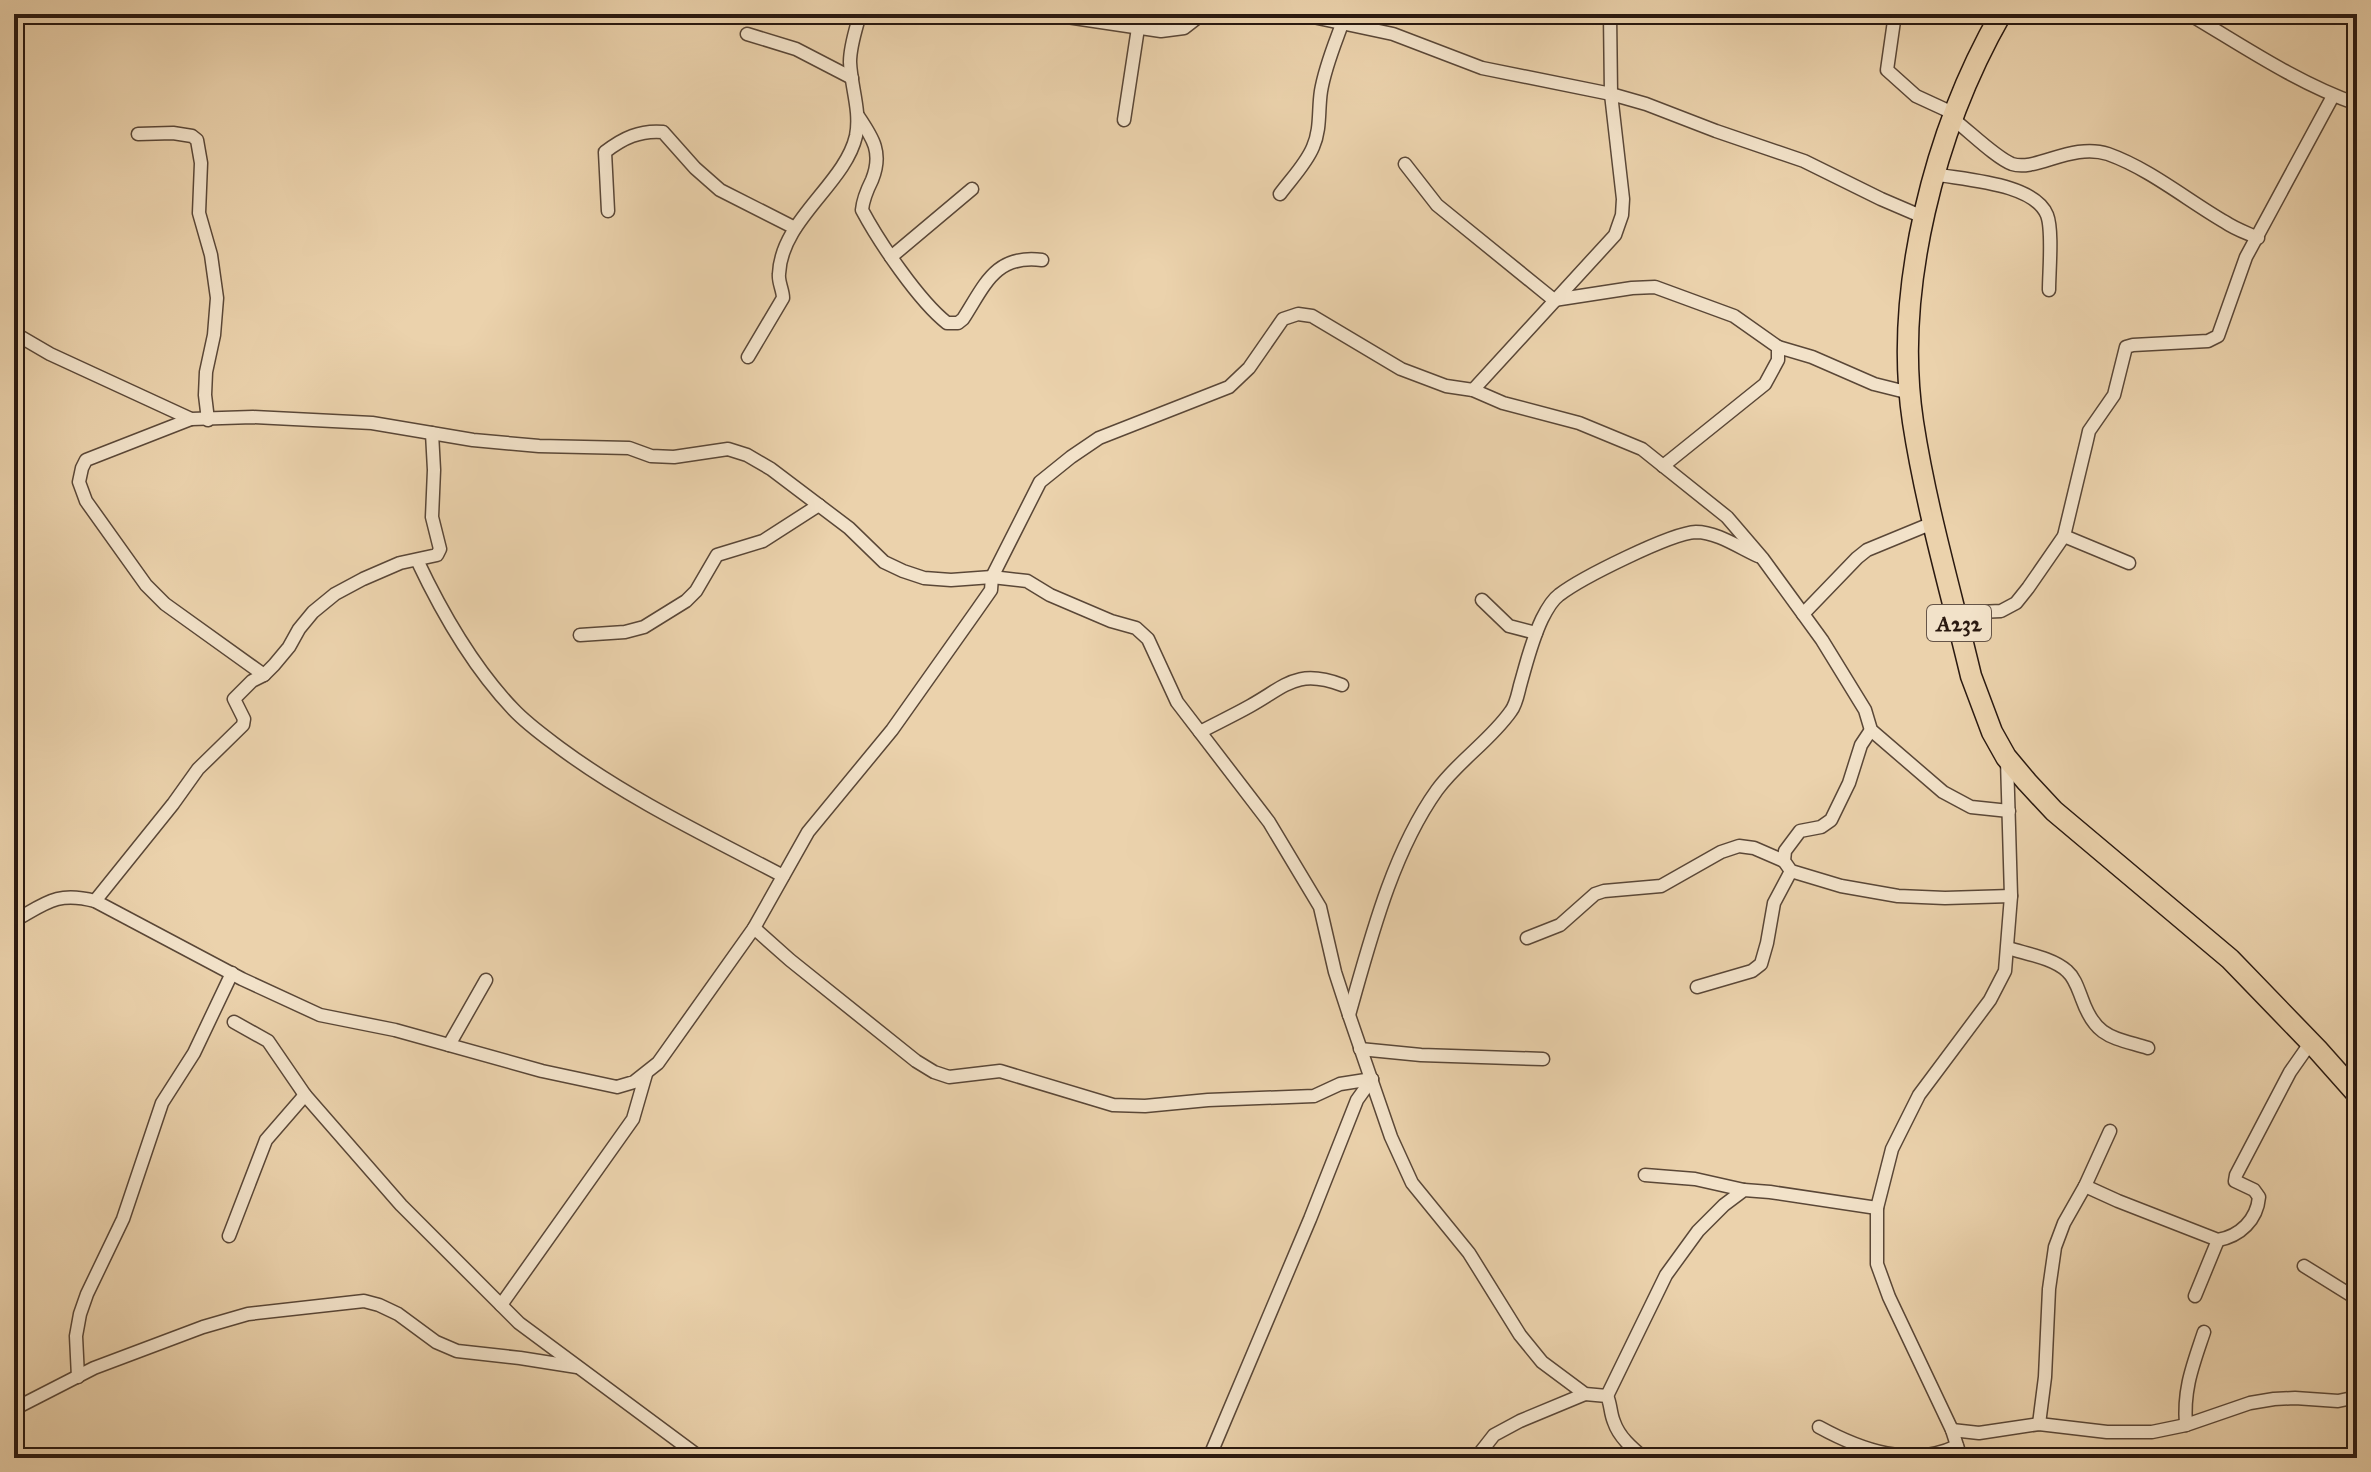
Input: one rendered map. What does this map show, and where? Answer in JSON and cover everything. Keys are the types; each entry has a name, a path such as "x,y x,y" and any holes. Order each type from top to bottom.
{"main road":[{"name":"A232","path":"2001,14 1954,117 1934,174 1923,217 1912,287 1909,336 1910,393 1922,470 1971,676 1992,732 2006,757 2054,811 2230,959 2357,1094"}],"street":[{"path":"748,357 783,298 778,277 782,258 795,228 828,187 855,138 858,116 850,60 860,14"},
{"path":"1047,14 1175,31 1202,14"},
{"path":"1299,14 1393,34 1482,68 1646,104 1804,161 1923,217"},
{"path":"1473,390 1615,235 1622,215 1623,199 1611,94 1610,14"},
{"path":"1895,14 1887,70 1916,96 1954,117 2003,158 2013,164 2025,165 2083,150 2106,153 2168,186 2228,224 2258,238"},
{"path":"2189,14 2284,71 2333,96 2357,104"},
{"path":"1280,194 1314,145 1319,128 1320,94 1325,70 1342,24"},
{"path":"1124,120 1138,28"},
{"path":"747,34 796,49 852,78"},
{"path":"1956,613 2001,611 2016,603 2064,536 2089,431 2114,395 2126,347 2208,341 2218,336 2246,257 2333,96"},
{"path":"858,116 875,144 878,165 862,210 891,257 947,323 958,323 963,319 996,270 1012,261 1027,258 1042,260"},
{"path":"608,211 605,152 633,134 663,132 695,168 720,190 795,228"},
{"path":"138,134 173,133 192,136 197,140 201,163 199,213 211,255 217,298 214,335 206,372 208,420"},
{"path":"1405,164 1437,205 1554,300 1655,287 1734,316 1778,347 1812,357 1874,384 1910,393"},
{"path":"1934,174 2028,194 2042,206 2048,217 2049,290"},
{"path":"891,257 972,189"},
{"path":"14,921 56,898 76,896 95,901 153,934 320,1015 395,1030 542,1071 617,1087 634,1082 658,1063 754,928 808,832 892,730 991,590 992,577 1040,482 1099,438 1229,387 1249,368 1283,319 1298,314 1312,316 1401,369 1446,386 1473,390 1503,403 1579,423 1642,449 1727,517 1763,559 1865,710 1871,730 1943,792 1971,807 2009,811"},
{"path":"14,333 50,354 191,419 253,417 372,423 539,446 629,448 651,456 674,457 728,449 747,455 771,469 849,528 884,562 903,571 924,578 992,577 1027,581 1111,621 1136,628 1148,639 1177,702 1269,822 1320,907 1335,972 1360,1049 1391,1137 1412,1183 1469,1253 1520,1335 1542,1362 1585,1394"},
{"path":"1663,466 1765,384 1778,360 1778,347"},
{"path":"191,419 86,460 79,482 86,501 146,585 165,604 264,675"},
{"path":"95,901 198,769 243,725 244,719 234,699 252,681 264,675 289,647 313,612 335,594 363,579 400,563 437,555 440,549 432,517 432,433"},
{"path":"580,635 625,632 644,627 686,601 696,591 717,555 763,541 819,505"},
{"path":"1803,614 1867,550 1935,522"},
{"path":"1349,1015 1389,886 1411,836 1436,792 1461,762 1494,733 1514,707 1531,644 1556,597 1612,565 1695,532 1708,534 1763,559"},
{"path":"2064,536 2129,563"},
{"path":"417,560 459,638 513,709 534,728 600,777 783,876"},
{"path":"1482,600 1509,626 1536,633"},
{"path":"1200,732 1254,704 1278,687 1301,679 1326,679 1342,685"},
{"path":"1697,987 1752,971 1761,964 1774,903 1787,866 1785,851 1800,831 1821,827 1831,820 1849,783 1861,745 1871,730"},
{"path":"1819,1427 1863,1448 1904,1456 1959,1452 1877,1264 1877,1208 1892,1149 1919,1095 1990,1000 2005,971 2011,896 2006,757"},
{"path":"1527,938 1560,925 1595,894 1661,886 1721,852 1739,846 1754,848 1787,866 1841,886 1898,896 2011,896"},
{"path":"754,928 916,1061 949,1077 1000,1071 1113,1105 1145,1106 1314,1096 1340,1084 1372,1079"},
{"path":"2008,948 2059,965 2069,972 2086,1011 2103,1034 2148,1048"},
{"path":"78,1377 76,1336 87,1294 123,1219 162,1103 194,1053 232,973"},
{"path":"449,1045 486,980"},
{"path":"234,1022 268,1041 305,1095 401,1205 519,1323 701,1458"},
{"path":"2085,1186 2218,1240 2242,1231 2259,1204 2259,1197 2254,1190 2235,1181 2236,1175 2290,1072 2311,1042"},
{"path":"1360,1049 1421,1055 1543,1059"},
{"path":"501,1305 633,1119 646,1074"},
{"path":"1209,1458 1357,1100 1372,1079"},
{"path":"229,1236 266,1140 305,1095"},
{"path":"2039,1424 2055,1247 2110,1131"},
{"path":"1645,1175 1695,1179 1744,1190 1877,1208"},
{"path":"1607,1396 1666,1275 1685,1246 1724,1205 1744,1190"},
{"path":"2195,1296 2218,1240"},
{"path":"2304,1266 2357,1299"},
{"path":"14,1409 94,1368 203,1327 248,1314 364,1301 398,1314 448,1348 580,1368"},
{"path":"2186,1425 2184,1402 2188,1380 2204,1332"},
{"path":"1476,1458 1494,1435 1520,1421 1585,1394 1607,1396"},
{"path":"1607,1396 1613,1421 1621,1437 1644,1458"},
{"path":"1952,1430 1979,1433 2039,1424 2152,1432 2186,1425 2250,1403 2295,1398 2338,1401 2357,1397"}]}
